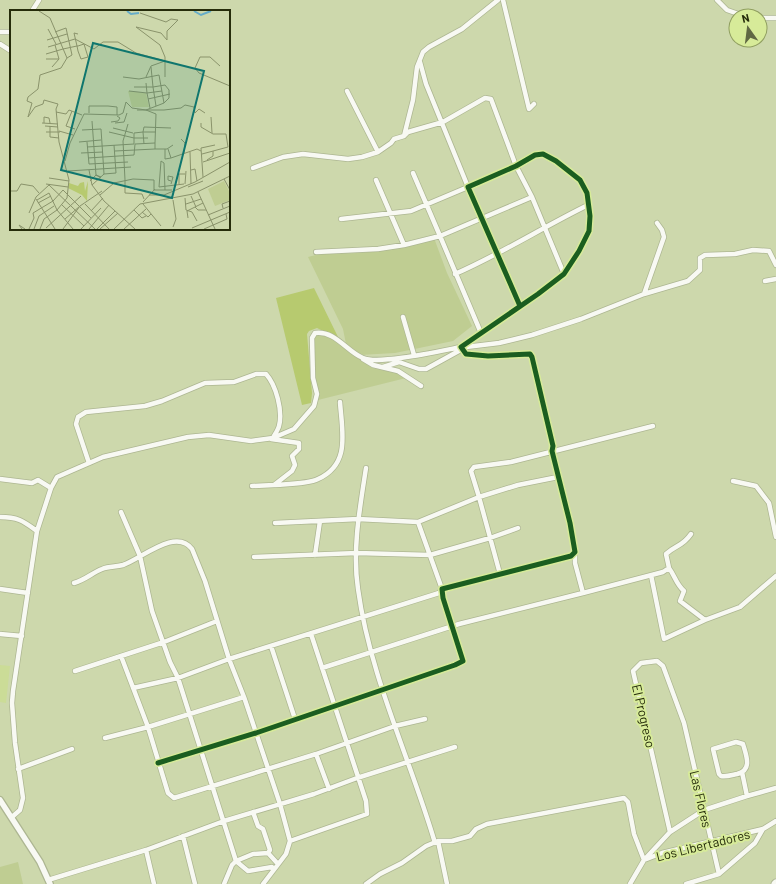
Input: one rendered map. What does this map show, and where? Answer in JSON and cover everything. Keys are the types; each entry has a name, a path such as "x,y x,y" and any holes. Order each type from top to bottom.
{"street":[{"path":"33,10 40,0"},
{"path":"404,136 413,100 417,67 420,62 419,59 429,46 450,37 498,0"},
{"path":"503,0 529,109 534,104"},
{"path":"717,0 728,10"},
{"path":"0,44 10,51"},
{"path":"420,62 426,84 443,122 468,187 520,306"},
{"path":"347,91 378,152"},
{"path":"253,168 261,164 303,154 348,159 362,157 378,152 391,143 394,139 404,136 408,132 443,122 485,98 491,99 516,166 532,197 564,274"},
{"path":"342,219 392,215 411,211 516,166 535,155 543,154 556,161 580,180 587,193 590,216 589,230 579,251 564,274 461,349 426,369 419,369 400,362 383,367"},
{"path":"413,173 481,333"},
{"path":"376,180 404,245"},
{"path":"316,252 378,249 404,245 440,236 532,197"},
{"path":"455,274 497,254 588,204"},
{"path":"644,294 664,237 662,230 657,223"},
{"path":"364,359 402,359 414,355 461,349 466,347 499,344 532,335 581,319 644,294 688,281 700,270 700,258 705,255 735,254 753,250 769,251 776,265"},
{"path":"765,281 776,279"},
{"path":"403,317 414,355"},
{"path":"12,817 23,804 12,703 37,531 51,488 57,477 103,457 188,437 209,435 251,441 271,438 294,429 314,406 317,394 313,378 313,335 319,332 338,340 373,365 398,371 421,386"},
{"path":"461,349 466,354 488,356 530,354 554,446 552,451 575,552 575,563 583,593"},
{"path":"89,463 76,424 78,417 86,412 145,406 162,401 205,383 234,382 256,374 266,374 271,380 280,413 279,427 271,438"},
{"path":"252,486 274,485 317,479 336,466 343,445 340,402"},
{"path":"500,574 471,471 474,467 511,462 653,426"},
{"path":"271,438 294,441 298,443 299,449 292,456 295,465 292,471 274,485"},
{"path":"366,468 358,519 357,553 358,588 363,618 383,690 436,842 447,884"},
{"path":"275,523 358,519 418,522 479,497 518,485 558,477"},
{"path":"0,479 32,483 38,480 51,488"},
{"path":"733,481 756,486 770,503 776,537"},
{"path":"121,512 140,556 148,598 170,662 178,678 236,861 248,871 272,867 273,870"},
{"path":"0,517 11,517 25,521 37,531"},
{"path":"315,555 320,521"},
{"path":"158,763 256,733 295,718 383,690 463,661 442,589 418,522"},
{"path":"254,557 357,553 430,555 490,538 518,528"},
{"path":"691,534 684,544 673,548 666,554 668,568 674,575 678,586 684,591 680,601 705,620"},
{"path":"74,583 92,576 101,569 113,565 123,565 172,541 182,541 189,544 205,581 229,659 244,697 280,804 290,841 286,854 262,884"},
{"path":"133,688 178,678 229,659 439,593 442,589 571,556 575,552"},
{"path":"322,668 453,626 663,572 668,568"},
{"path":"651,575 664,640 705,620 740,607 776,576"},
{"path":"0,589 28,593"},
{"path":"75,671 164,642 217,621"},
{"path":"0,634 22,636"},
{"path":"290,841 367,814 366,801 357,778 311,634"},
{"path":"271,646 295,718"},
{"path":"121,656 148,727 158,763 170,796 174,798 316,754 395,726 425,719"},
{"name":"El Progreso","path":"670,832 633,672 641,663 660,663 684,723"},
{"path":"105,738 148,727 244,697"},
{"name":"Las Flores","path":"684,723 720,874"},
{"path":"736,742 743,744 748,764 747,768 742,772 724,776 719,774 713,752 714,747 736,742"},
{"path":"0,800 40,862 49,882 146,850 224,821 357,778 409,763 455,747"},
{"path":"18,769 72,749"},
{"path":"316,754 328,788"},
{"path":"742,772 747,796"},
{"path":"630,884 644,860 670,832 704,810 776,788"},
{"path":"366,884 380,874 402,864 426,846 436,842 452,841 470,836 476,829 487,824 626,799 634,834 644,860"},
{"path":"253,812 258,826 263,829 270,850 268,853"},
{"path":"686,884 720,874 755,843 763,830 776,821"},
{"name":"Los Libertadores","path":"644,860 662,853 763,830"},
{"path":"183,836 196,884"},
{"path":"146,850 154,884"},
{"path":"268,853 278,864"},
{"path":"224,884 232,864 236,861 253,854 268,853"}],"shaded area":[{"path":"434,238 447,273 472,326 453,341 395,353 360,355 346,344 343,329 308,257 314,255 377,251 406,246"},
{"path":"314,288 339,339 317,328 309,331 307,334 312,393 311,403 302,405 276,298"},
{"path":"312,335 321,335 335,340 372,368 396,373 406,378 314,401 316,395"},
{"path":"0,665 10,666 6,703 0,702"},
{"path":"18,862 23,884 0,884 0,867"}],"cycle path":[{"path":"158,763 256,733 463,661 443,598 442,589 571,556 575,552 570,523 552,451 553,446 532,357 530,354 488,356 466,354 461,347 538,294 564,274 579,251 589,231 590,216 587,193 580,180 556,161 543,154 535,155 516,166 468,187 520,306"}]}
